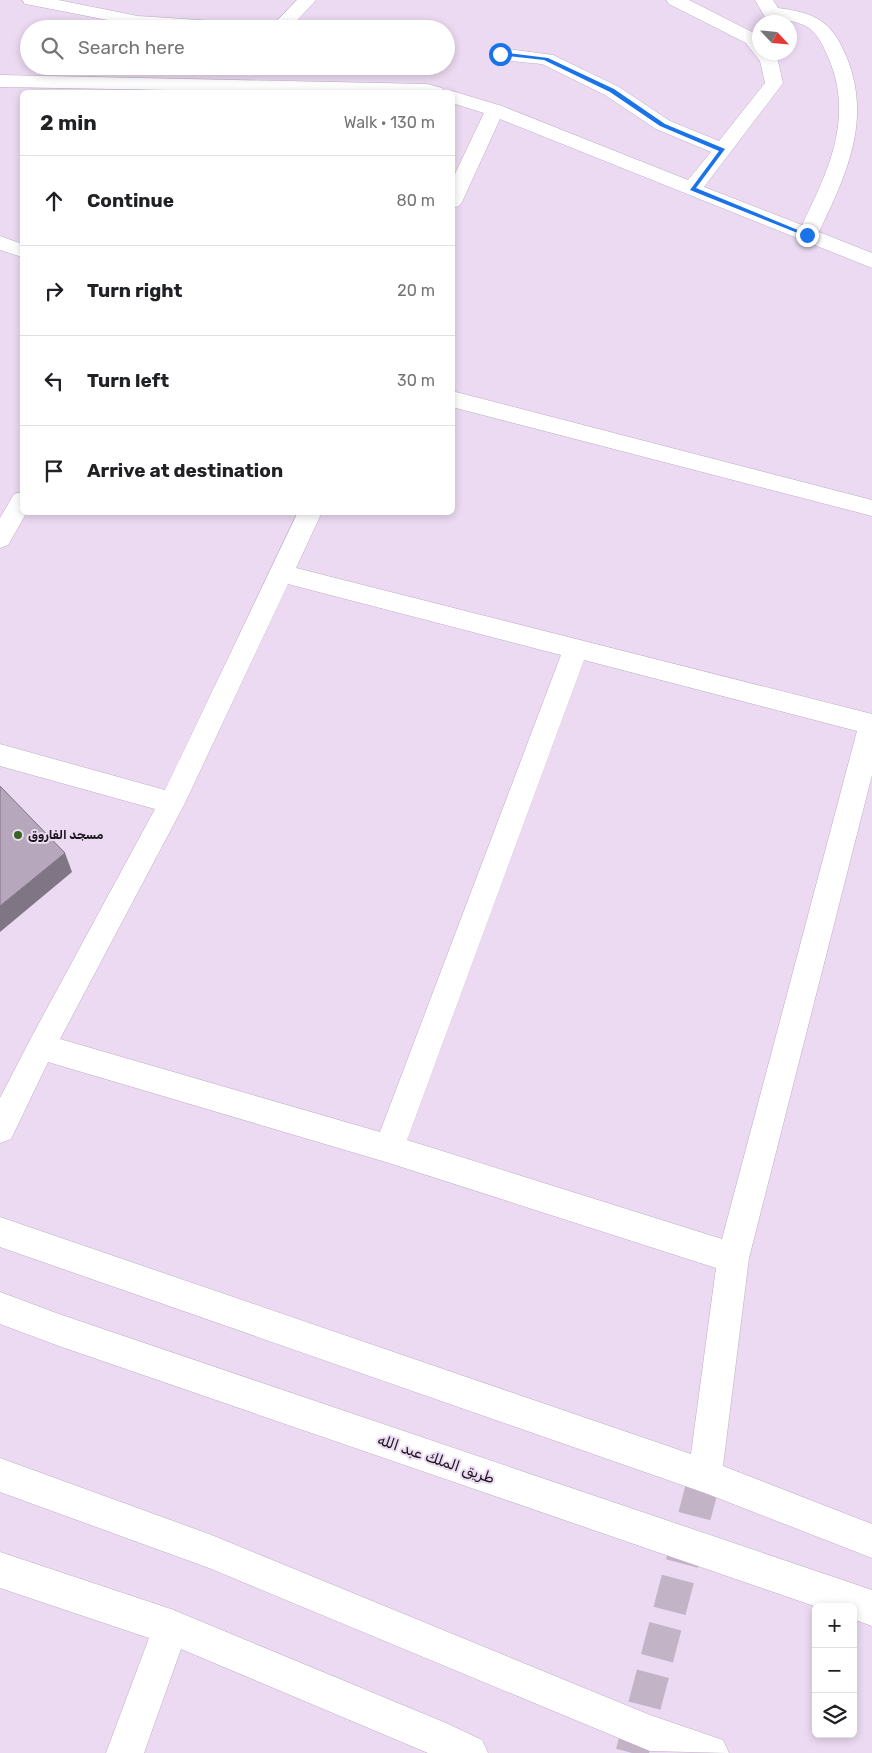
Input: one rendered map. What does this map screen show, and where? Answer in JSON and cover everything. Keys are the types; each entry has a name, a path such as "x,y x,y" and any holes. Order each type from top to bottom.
{"street":[{"path":"31,0 133,20"},
{"path":"287,20 307,0"},
{"path":"675,0 752,39"},
{"path":"766,12 811,21 823,30 838,57 850,94 848,137 835,178 807,235"},
{"path":"154,20 169,19"},
{"path":"500,54 546,59 612,91 662,125 722,150"},
{"path":"692,189 774,83 768,60"},
{"path":"134,84 139,75"},
{"path":"0,81 427,90"},
{"path":"455,99 495,110 872,261"},
{"path":"455,196 495,110"},
{"path":"0,242 20,250"},
{"path":"455,400 872,508"},
{"path":"0,539 20,504"},
{"path":"0,1129 41,1047 172,803 309,515"},
{"path":"282,572 872,724 733,1258 705,1476"},
{"path":"389,1149 576,648"},
{"path":"0,755 172,803"},
{"path":"41,1047 389,1149 733,1258"},
{"path":"0,1232 705,1476 872,1541"},
{"name":"طريق الملك عبد الله","path":"0,1308 68,1334 872,1608"},
{"path":"0,1475 209,1551 650,1733 710,1753"},
{"path":"0,1570 171,1628 433,1736 469,1753"},
{"path":"125,1753 171,1628"}],"building":[{"name":"مسجد الفاروق","path":"0,786 65,853 0,906"}],"tunnel":[{"path":"632,1753 705,1476"}],"place":[{"name":"مسجد الفاروق","path":"18,835"}],"route":[{"path":"500,54 546,59 612,91 662,125 722,150 692,189 807,235"}]}
